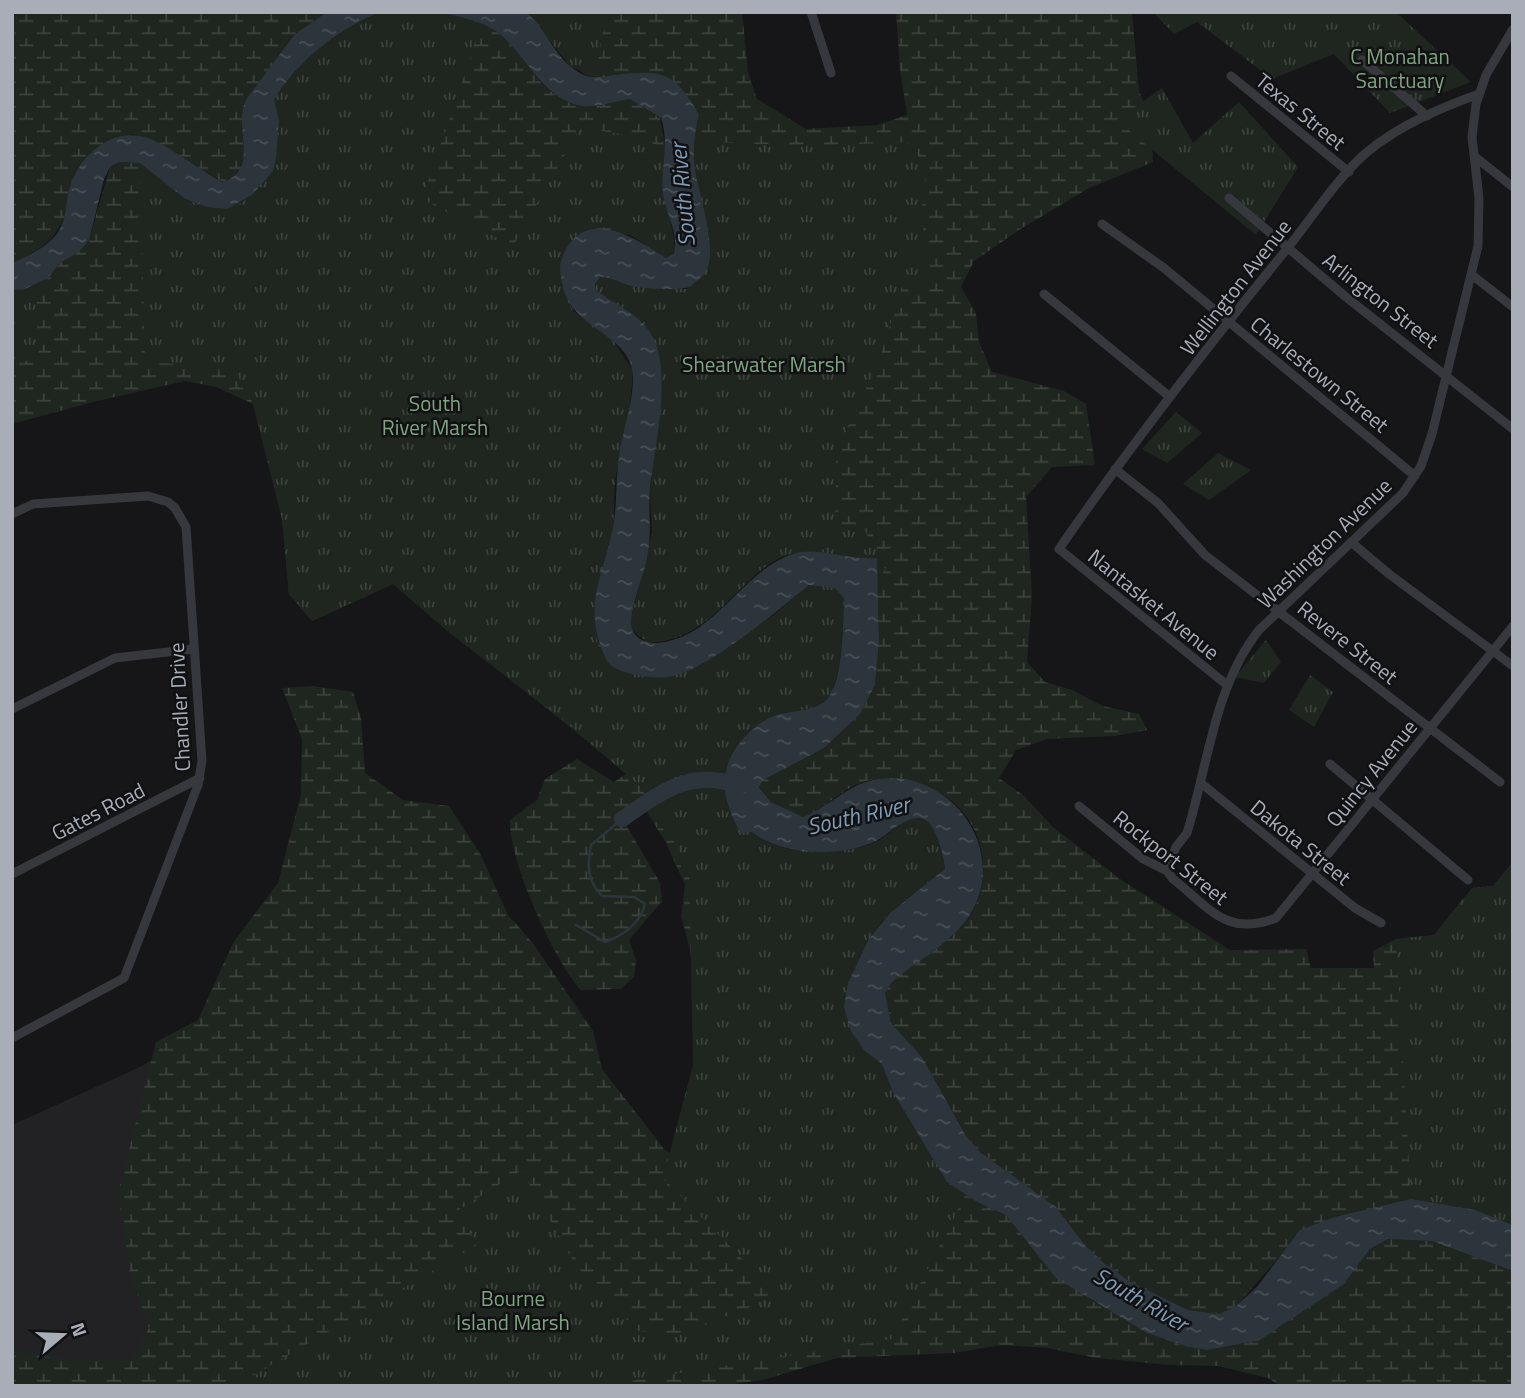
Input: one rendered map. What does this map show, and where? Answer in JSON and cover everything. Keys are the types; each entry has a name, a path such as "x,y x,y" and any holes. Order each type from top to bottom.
{"street":[{"path":"811,12 831,73"},
{"name":"Washington Avenue","path":"1167,871 1176,847 1187,833 1227,685 1250,640 1403,493 1415,476 1432,434 1448,375 1480,231 1472,137 1479,94 1486,75 1513,29"},
{"path":"1362,60 1427,116"},
{"name":"Texas Street","path":"1231,76 1349,172"},
{"name":"Wellington Avenue","path":"1059,549 1170,397 1349,172 1368,152 1397,131 1479,94"},
{"path":"1475,156 1513,187"},
{"name":"Arlington Street","path":"1229,198 1513,429"},
{"name":"Charlestown Street","path":"1102,224 1153,259 1415,476"},
{"path":"1472,275 1513,307"},
{"path":"1044,294 1170,397"},
{"name":"Revere Street","path":"1115,470 1158,503 1205,555 1500,782"},
{"name":"Chandler Drive","path":"12,514 33,504 129,496 148,496 168,502 181,514 186,527 202,761 200,778 124,978 12,1038"},
{"path":"1351,542 1390,575 1513,666"},
{"name":"Nantasket Avenue","path":"1059,549 1227,685"},
{"name":"Quincy Avenue","path":"1247,926 1276,918 1513,626"},
{"path":"12,709 115,658 194,649"},
{"path":"1330,764 1468,880"},
{"name":"Gates Road","path":"12,874 200,778"},
{"name":"Dakota Street","path":"1202,784 1355,908 1381,923"},
{"name":"Rockport Street","path":"1079,806 1143,859 1167,871 1219,917 1247,926"}],"shaded area":[{"path":"174,1045 235,1386 12,1386 12,1125 142,1066"}],"green space":[{"path":"12,12 327,12 295,34 247,98 242,121 244,157 235,176 223,182 149,139 131,134 65,215 51,239 12,263"},
{"name":"Bourne Island Marsh","path":"380,12 439,13 482,23 506,39 545,86 568,102 588,106 630,99 660,118 666,151 666,258 628,233 573,311 612,339 613,528 611,545 595,600 596,630 602,648 697,666 771,617 835,588 844,598 770,717 743,741 725,771 862,956 947,1182 977,1202 1006,1215 1025,1238 1092,1301 1118,1313 1147,1333 1188,1347 1208,1350 1260,1340 1344,1284 1370,1249 1388,1239 1432,1241 1513,1271 1513,1386 1280,1386 1268,1378 1218,1366 1169,1365 1096,1358 1048,1348 1002,1345 954,1353 837,1358 763,1380 718,1386 12,1386 12,1352 73,1360 132,1360 149,1328 130,1274 118,1193 156,1042 198,1020 233,943 278,883 301,794 302,739 282,688 313,686 353,692 361,718 365,773 403,800 449,806 481,855 508,915 532,942 593,1031 602,1069 665,1150 688,1162 709,1136 690,949 681,917 685,885 666,843 643,805 623,819 660,883 662,901 629,940 636,960 634,977 621,989 581,990 546,934 516,859 510,820 537,800 545,779 577,759 614,782 626,774 393,584 312,621 289,594 282,519 253,404 216,387 185,381 12,424 12,290 48,278 60,263 79,252 89,240 110,167 119,162 140,163 227,209 299,66 320,48"},
{"name":"South River Marsh","path":"380,12 440,12 482,24 422,199 513,246 581,126 647,141 666,151 662,179 674,239 675,249 671,257 666,258 625,233 602,227 591,229 581,236 560,262 565,297 573,311 612,339 633,371 629,414 615,480 613,531 594,602 593,627 602,658 697,666 771,617 809,585 823,584 835,588 844,598 840,661 831,694 819,705 768,718 747,735 725,771 738,804 755,834 780,847 795,850 812,852 861,847 880,840 902,823 914,818 926,821 935,832 945,869 890,913 877,928 869,944 864,960 861,995 864,1050 882,1063 893,1092 947,1182 966,1194 892,1339 600,1386 235,1386 477,1245 457,1211 522,1170 576,1266 615,1304 635,1330 672,1336 748,1308 774,1291 663,1178 693,1065 689,867 640,786 562,719 452,635 393,584 312,621 289,594 282,519 268,458 253,404 235,370 145,361 140,163 188,200 220,208 243,202 252,194 265,169 279,121 274,100 284,86 307,60 334,37"},
{"path":"526,12 742,12 748,72 757,99 806,129 877,125 907,115 900,70 896,12 1132,12 1139,91 1152,122 1153,162 1089,188 1019,230 974,261 961,287 976,313 979,342 992,372 1064,391 1086,404 1095,465 1052,467 1026,497 1032,596 1027,662 1045,682 1072,690 1103,706 1139,714 1147,730 1115,736 1047,739 1016,750 999,778 1023,795 1053,827 1120,879 1230,950 1306,949 1311,968 1374,968 1373,951 1396,939 1434,935 1472,888 1493,886 1513,862 1513,1225 1455,1205 1385,1205 1299,1235 1236,1306 1219,1314 1188,1310 1129,1281 1104,1263 1085,1245 1056,1207 980,1152 967,1137 922,1057 891,1023 885,993 892,982 956,932 972,912 983,877 983,859 972,825 962,810 948,798 921,786 882,779 868,781 858,784 803,817 771,802 759,786 763,780 824,748 860,714 875,685 879,642 877,558 858,560 638,319 616,304 688,289 693,141 699,114 685,94 672,82 660,76 585,75"},
{"path":"526,12 614,12 602,35 596,77 571,67"},
{"name":"C Monahan Sanctuary","path":"1153,12 1396,12 1471,82 1390,113 1334,54 1272,79 1197,22 1174,34"},
{"path":"1162,88 1193,143 1239,102 1298,167 1256,235 1116,120"},
{"name":"Shearwater Marsh","path":"693,141 805,146 907,142 927,167 921,215 930,279 903,283 878,363 836,453 836,508 832,524 866,532 873,548 892,554 877,586 877,558 816,552 796,553 778,559 761,570 713,616 694,629 673,639 648,643 631,629 631,618 652,532 650,491 661,378 651,333 638,319 596,290 595,283 600,277 610,277 633,286 688,289 710,235 698,196"},
{"path":"34,284 39,358 12,364 12,291"},
{"path":"1176,412 1202,433 1167,463 1142,449"},
{"path":"1218,453 1251,470 1209,500 1183,484"},
{"path":"1266,640 1281,662 1264,683 1235,677"},
{"path":"1310,675 1333,692 1314,727 1289,710"},
{"path":"1513,862 1513,1225 1475,1210 1411,1199 1396,939 1434,935 1472,888 1493,886"}],"water":[{"path":"327,12 380,12 334,37 306,60 283,86 274,100 279,120 273,171 253,194 227,209 207,207 184,198 140,163 119,162 110,167 104,179 89,240 79,252 60,263 48,278 25,289 12,290 12,263 39,249 56,235 64,219 69,192 81,164 100,146 111,140 135,135 148,138 223,182 235,176 244,157 242,121 247,98 295,34"},
{"name":"South River","path":"440,12 526,12 574,70 592,77 646,73 666,77 675,82 699,114 694,163 710,243 706,272 687,288 636,287 600,277 595,284 596,290 632,314 650,332 661,366 662,387 650,489 650,532 645,565 634,605 632,629 639,639 650,643 679,638 713,617 758,574 793,554 812,552 877,558 879,642 875,685 860,714 824,748 763,780 759,787 771,802 803,817 868,781 905,779 929,787 949,800 966,818 977,839 983,862 981,887 972,911 956,932 892,982 885,993 891,1023 922,1057 966,1136 980,1152 1056,1207 1085,1245 1104,1263 1129,1281 1188,1310 1219,1314 1236,1306 1257,1287 1300,1230 1335,1217 1411,1199 1475,1210 1513,1225 1513,1271 1432,1241 1388,1239 1370,1249 1344,1284 1260,1340 1208,1350 1188,1347 1147,1333 1056,1278 1006,1215 977,1202 947,1182 893,1092 882,1064 864,1050 851,1031 844,1007 848,983 869,939 890,913 945,869 941,848 931,825 920,818 913,819 872,843 842,851 794,850 765,840 752,832 741,833 726,797 725,773 734,750 749,732 773,716 823,703 833,690 841,651 844,598 835,588 809,585 724,650 688,671 668,677 624,672 610,664 600,644 594,615 595,601 614,523 618,467 632,396 633,375 622,349 576,311 567,298 560,263 570,243 581,233 595,229 624,234 666,258 674,253 674,231 663,194 665,137 661,118 630,99 588,106 568,102 545,85 497,32 477,22"}],"waterway":[{"path":"622,819 664,792 691,781 722,781 740,786"},
{"path":"576,925 605,942 630,928 643,911 645,904 634,897 602,896 593,885 589,873 591,845 622,819"}]}
